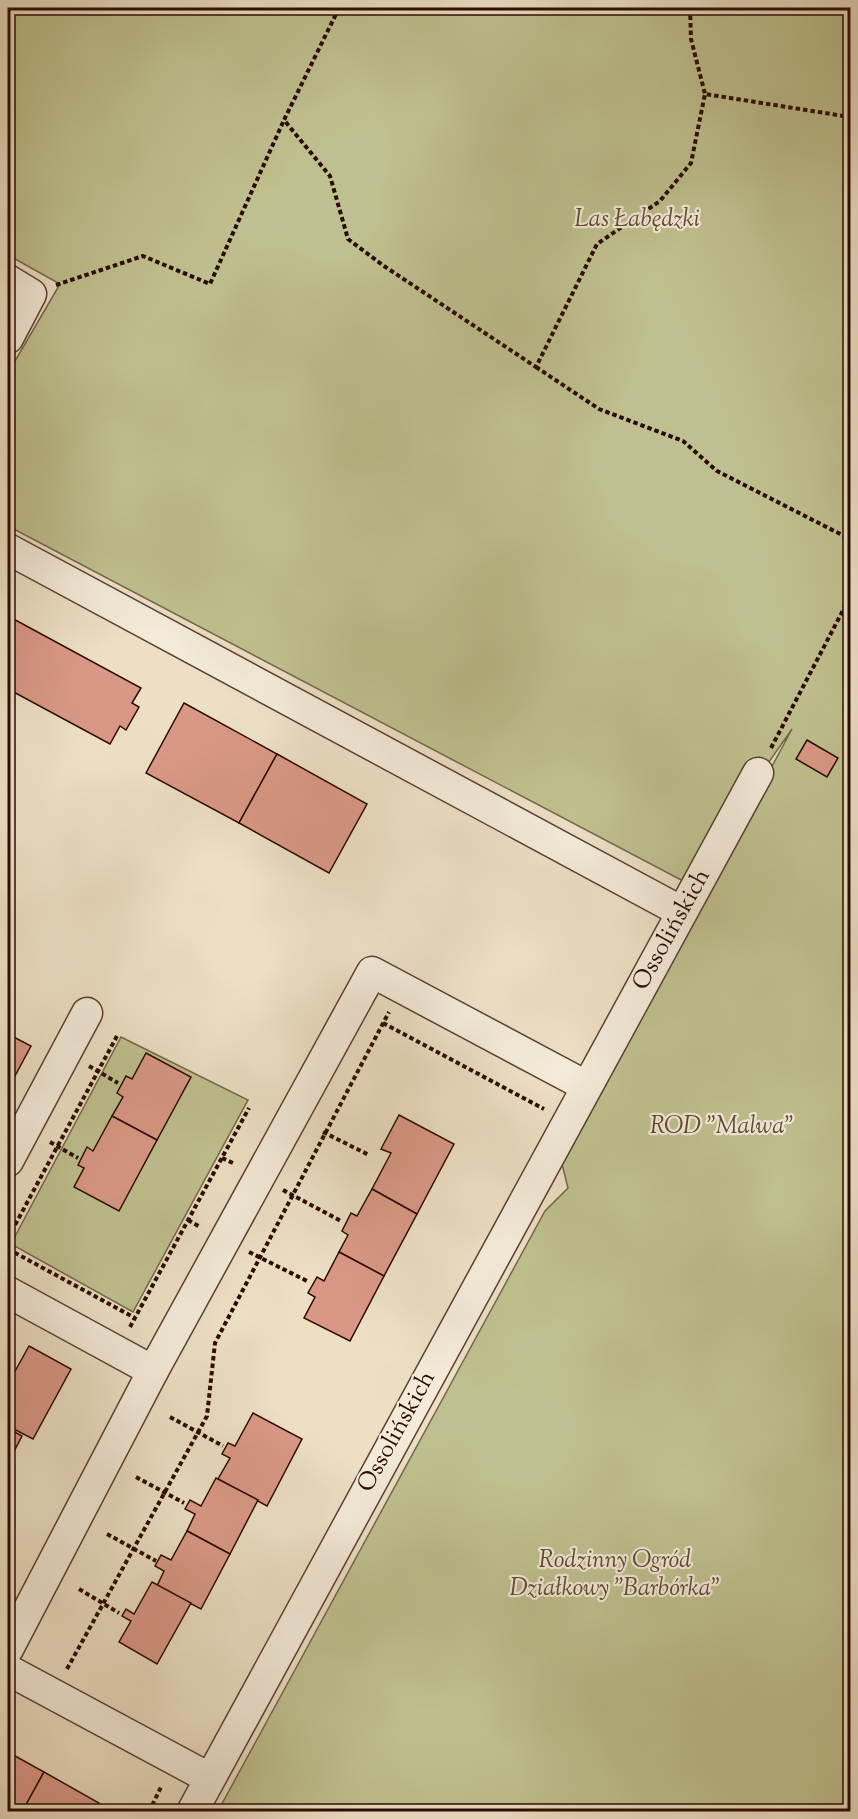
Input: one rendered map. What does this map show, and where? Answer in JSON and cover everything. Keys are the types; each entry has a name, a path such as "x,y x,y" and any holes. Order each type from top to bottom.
{"street":[{"path":"8,338 19,287"},
{"path":"8,549 682,912"},
{"name":"Ossolińskich","path":"192,1812 758,773"},
{"path":"8,1649 153,1371 372,972 586,1086"},
{"path":"8,1161 87,1013"},
{"path":"8,1292 153,1371"},
{"path":"8,1670 209,1778"}],"path":[{"path":"19,287 143,256 210,284 284,120 339,8"},
{"path":"536,367 597,244 660,201 691,163 705,94 691,39 690,8"},
{"path":"705,94 850,117"},
{"path":"284,120 330,176 348,239 384,266 599,409 683,441 717,471 850,539"},
{"path":"758,773 850,597"},
{"path":"64,1675 207,1416 215,1343 258,1257 391,1009"},
{"path":"383,1023 567,1121"},
{"path":"8,1238 117,1036"},
{"path":"81,1062 118,1083"},
{"path":"126,1333 249,1108"},
{"path":"317,1129 369,1155"},
{"path":"41,1137 78,1158"},
{"path":"276,1187 341,1221"},
{"path":"8,1249 135,1318"},
{"path":"243,1250 309,1282"},
{"path":"170,1417 223,1446"},
{"path":"136,1477 184,1503"},
{"path":"107,1534 156,1561"},
{"path":"79,1589 119,1613"}],"green space":[{"path":"8,8 850,8 850,1811 218,1811 545,1211 568,1188 562,1164 611,1067 792,729 685,882 8,526 8,373 60,284 8,255"},
{"path":"121,1037 248,1100 133,1312 11,1244"}],"building":[{"path":"8,616 141,688 132,703 139,707 126,730 120,726 110,744 8,689"},
{"path":"184,703 277,754 239,823 146,773"},
{"path":"807,740 838,758 827,777 796,759"},
{"path":"277,754 367,804 329,873 239,823"},
{"path":"8,1034 31,1046 8,1089"},
{"path":"146,1053 191,1077 157,1140 112,1116 123,1097 117,1093 126,1076 132,1079"},
{"path":"399,1115 454,1144 417,1214 372,1189 391,1153 381,1149"},
{"path":"112,1116 157,1140 119,1211 74,1187 84,1168 78,1165 87,1147 93,1151"},
{"path":"372,1189 417,1214 384,1276 339,1252 348,1235 342,1231 351,1213 357,1216"},
{"path":"339,1252 384,1276 350,1341 304,1318 315,1297 308,1293 317,1277 324,1281"},
{"path":"29,1346 71,1369 33,1439 8,1426 8,1382"},
{"path":"253,1413 302,1439 267,1506 218,1479 230,1458 222,1454 228,1443 235,1446"},
{"path":"8,1428 22,1436 8,1463"},
{"path":"216,1478 258,1500 230,1554 187,1531 195,1514 185,1509 190,1500 201,1506"},
{"path":"187,1531 230,1554 201,1609 157,1586 164,1571 155,1566 161,1555 171,1560"},
{"path":"152,1582 191,1603 157,1664 119,1642 131,1621 122,1616 126,1609 134,1614"},
{"path":"8,1752 44,1772 22,1812 8,1805"},
{"path":"44,1772 99,1803 94,1812 22,1812"}],"park label":[{"name":"Las Łabędzki","path":"637,220"},
{"name":"ROD \"Malwa\"","path":"722,1127"},
{"name":"Rodzinny Ogród Działkowy \"Barbórka\"","path":"615,1575"}]}
